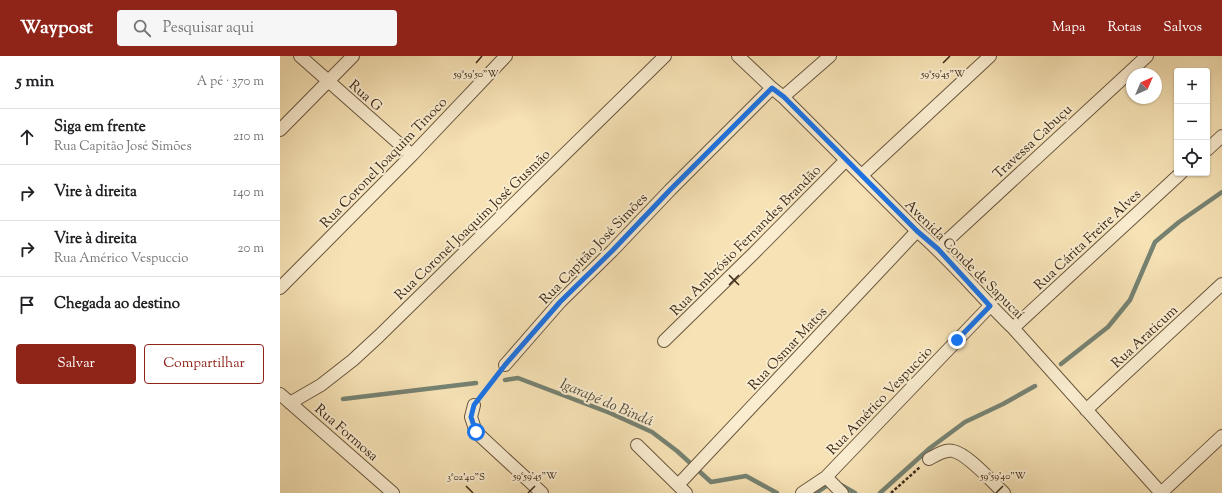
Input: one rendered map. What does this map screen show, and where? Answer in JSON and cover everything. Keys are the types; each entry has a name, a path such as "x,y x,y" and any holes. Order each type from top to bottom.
{"street":[{"name":"Rua G","path":"300,56 412,155"},
{"path":"280,130 353,56"},
{"name":"Rua Coronel Joaquim Tinoco","path":"280,288 412,155 506,56"},
{"name":"Rua Coronel Joaquim José Gusmão","path":"290,403 321,385 353,360 379,336 665,56"},
{"name":"Avenida Conde de Sapucaí","path":"738,56 772,88 784,97 917,231 938,249 990,306 1013,328 1161,493"},
{"path":"784,97 830,56"},
{"path":"862,175 990,56"},
{"name":"Travessa Cabuçu","path":"938,249 1147,56"},
{"name":"Rua Capitão José Simões","path":"505,365 560,302 772,88"},
{"path":"1210,147 1222,136"},
{"name":"Rua Ambrósio Fernandes Brandão","path":"664,341 754,254 846,160"},
{"name":"Rua Cárita Freire Alves","path":"1013,328 1178,176"},
{"name":"Rua Osmar Matos","path":"681,487 697,465 917,231"},
{"name":"Rua Araticum","path":"1086,410 1222,284"},
{"name":"Rua Américo Vespuccio","path":"802,493 826,477 990,306"},
{"name":"Rua Formosa","path":"280,394 394,493"},
{"path":"474,405 471,417 472,424 476,432 542,493"},
{"path":"1161,493 1222,436"},
{"path":"638,445 681,487"},
{"path":"929,459 944,452 952,451 964,456 1004,493"},
{"path":"826,477 842,493"}],"path":[{"path":"474,405 505,365"},
{"path":"891,493 929,459"}],"waterway":[{"name":"Igarapé do Bindá","path":"1061,364 1108,327 1130,300 1155,242 1179,222 1222,192"},
{"name":"Igarapé do Bindá","path":"505,380 518,378 610,413 652,432 677,451 711,482 746,476 777,493"},
{"name":"Igarapé do Bindá","path":"343,399 476,383"},
{"name":"Igarapé do Bindá","path":"880,493 930,448 965,422 1003,404 1035,386"},
{"name":"Igarapé do Bindá","path":"841,485 855,493"},
{"name":"Igarapé do Bindá","path":"816,493 825,487"}],"route":[{"path":"476,432 472,424 471,417 471,412 474,405 505,365 560,302 772,88 784,97 917,231 938,249 990,306 957,340"}]}
